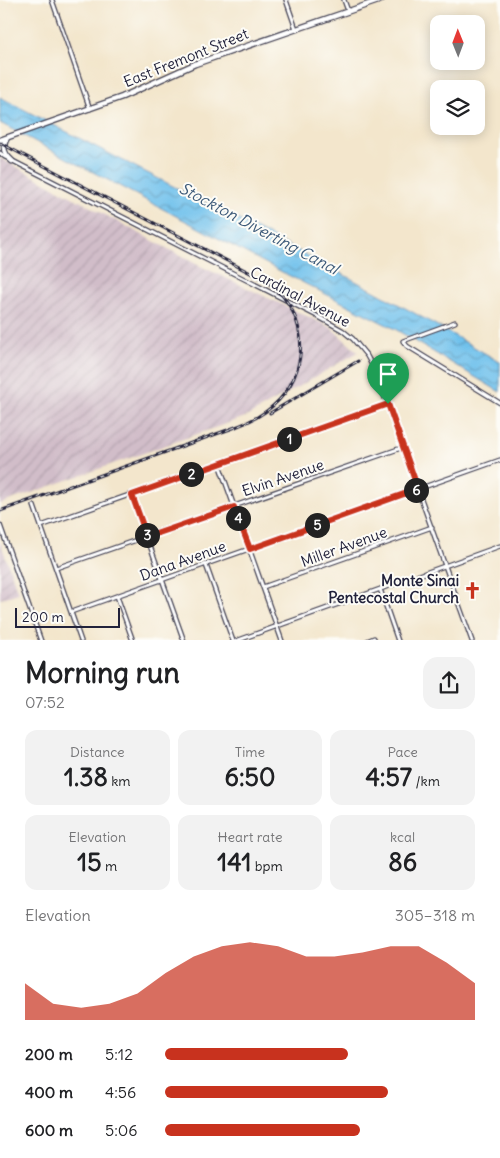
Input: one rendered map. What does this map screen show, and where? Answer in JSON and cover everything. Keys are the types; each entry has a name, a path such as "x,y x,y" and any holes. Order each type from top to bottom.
{"main road":[{"name":"East Fremont Street","path":"0,140 137,91 195,64 381,0"},
{"path":"10,137 4,142 4,150 10,160"},
{"path":"0,154 10,160"}],"street":[{"path":"52,0 90,109"},
{"path":"286,0 296,29"},
{"path":"344,0 348,12"},
{"name":"Cardinal Avenue","path":"10,160 342,330 353,340 367,356 376,373 472,640"},
{"path":"455,322 403,341 407,346 500,403"},
{"path":"41,526 388,404"},
{"name":"Elvin Avenue","path":"56,568 404,447"},
{"name":"Dana Avenue","path":"71,612 500,460"},
{"path":"219,464 282,640"},
{"path":"132,495 184,640"},
{"path":"34,506 81,640"},
{"path":"0,525 41,640"},
{"name":"Miller Avenue","path":"263,587 432,528"},
{"path":"206,565 234,640 500,546"},
{"path":"380,589 398,640"},
{"path":"117,596 133,640"},
{"path":"367,640 374,638"}],"shaded area":[{"path":"0,158 196,264 330,327 358,352 248,416 0,504"},
{"path":"0,541 18,593 0,599"}],"water":[{"name":"Stockton Diverting Canal","path":"0,97 315,259 500,362 500,392 395,329 284,273 0,123"}],"railway":[{"path":"0,143 264,280 278,291 289,305 296,320 300,336 297,370 290,386 274,405 256,417 230,429"},
{"path":"270,413 358,361"},
{"path":"0,511 236,427"}],"place":[{"name":"Monte Sinai Pentecostal Church","path":"473,590"}],"route":[{"path":"388,404 418,489 250,549 234,507 147,537 132,495 388,404"}]}
